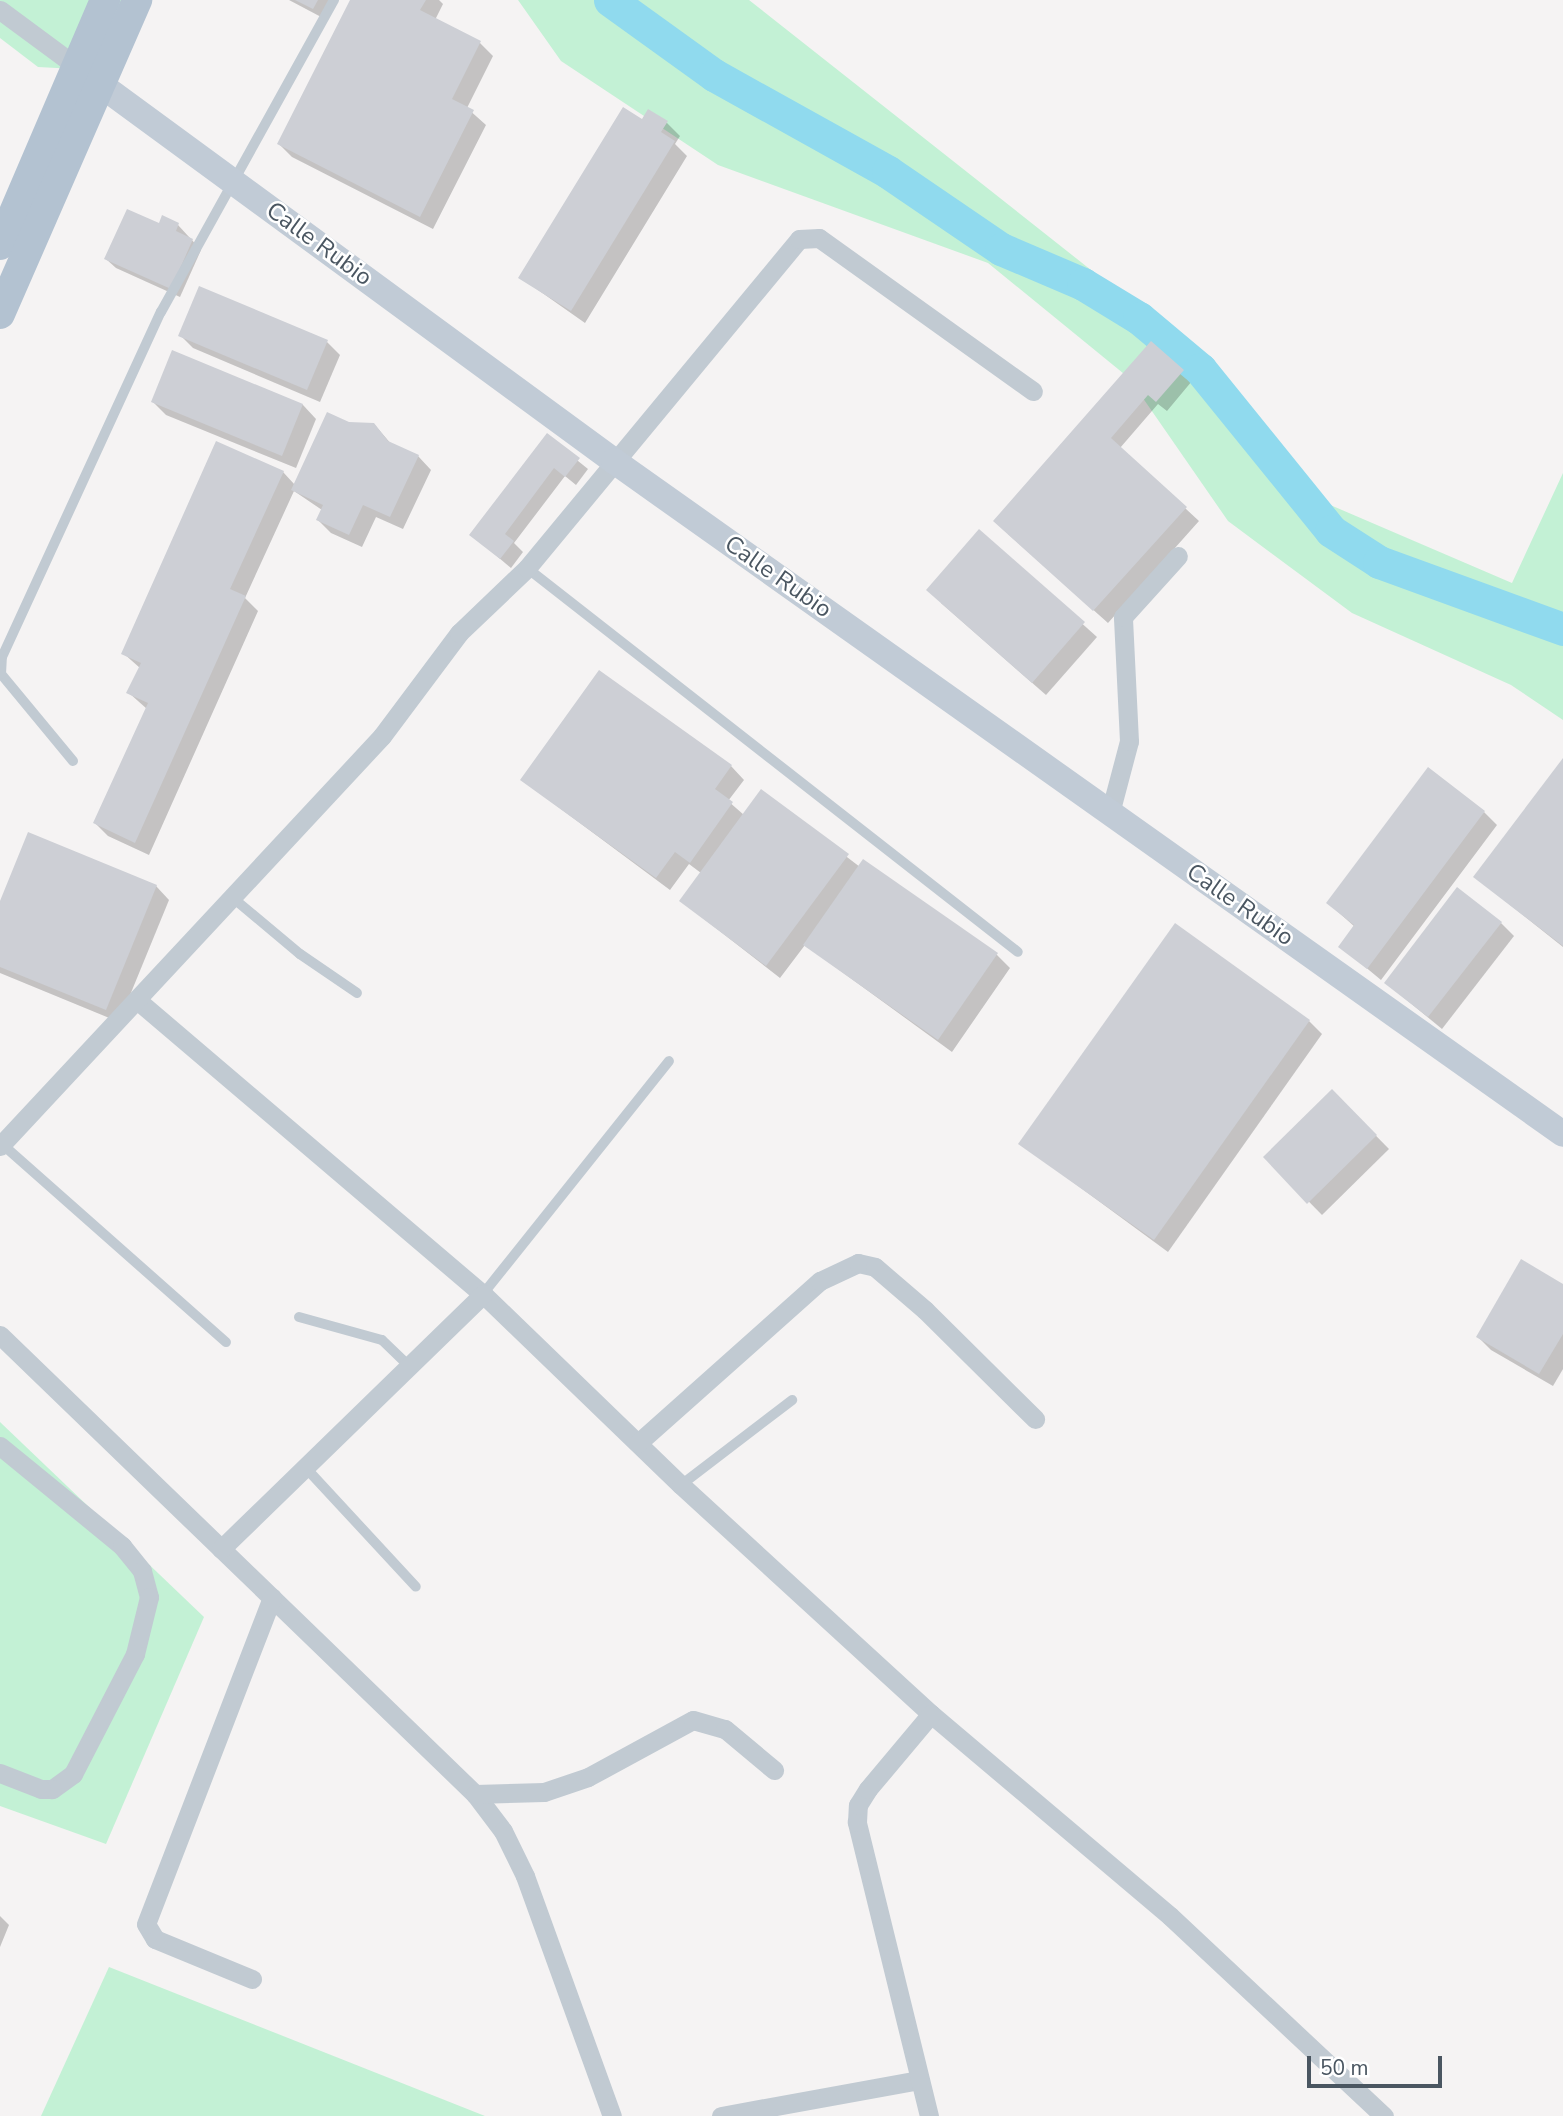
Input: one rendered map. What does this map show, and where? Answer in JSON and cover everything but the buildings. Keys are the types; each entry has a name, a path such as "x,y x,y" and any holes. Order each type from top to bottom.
{"main road":[{"path":"0,245 105,0"},
{"path":"0,314 137,0"}],"street":[{"name":"Calle Rubio","path":"0,10 614,461 1563,1134"},
{"path":"1,1145 382,736 459,633 527,568 789,248 808,237 819,238 1033,391"},
{"path":"1110,813 1129,741 1123,617 1178,556"},
{"path":"137,1000 484,1293 681,1485 930,1714 1170,1916 1384,2116"},
{"path":"638,1443 820,1281 858,1263 874,1267 925,1310 1035,1419"},
{"path":"221,1549 484,1293"},
{"path":"0,1335 475,1794 503,1831 525,1876 612,2116"},
{"path":"0,1446 122,1546 142,1571 149,1597 135,1654 73,1774 52,1789 41,1789 0,1773"},
{"path":"251,1979 155,1939 146,1924 272,1598"},
{"path":"929,2116 857,1822 858,1805 930,1714"},
{"path":"475,1794 544,1792 566,1784 693,1720 724,1729 774,1770"},
{"path":"721,2116 920,2080"}],"lane":[{"path":"73,761 1,674 2,657 160,312 334,0"},
{"path":"527,568 1018,952"},
{"path":"233,898 300,954 357,993"},
{"path":"484,1293 669,1061"},
{"path":"1,1145 226,1342"},
{"path":"299,1317 382,1340 409,1366"},
{"path":"681,1485 792,1400"},
{"path":"305,1467 416,1587"}],"green space":[{"path":"0,0 144,0 113,71 38,67 0,38"},
{"path":"518,0 749,0 1186,345 1328,504 1512,583 1563,473 1563,720 1511,685 1352,613 1228,521 1129,378 988,263 718,165 561,61"},
{"path":"0,1422 204,1617 106,1844 0,1806"},
{"path":"109,1967 485,2116 41,2116"}],"waterway":[{"path":"610,0 714,75 888,172 1001,249 1083,284 1139,318 1200,369 1331,531 1379,562 1563,629"}]}
